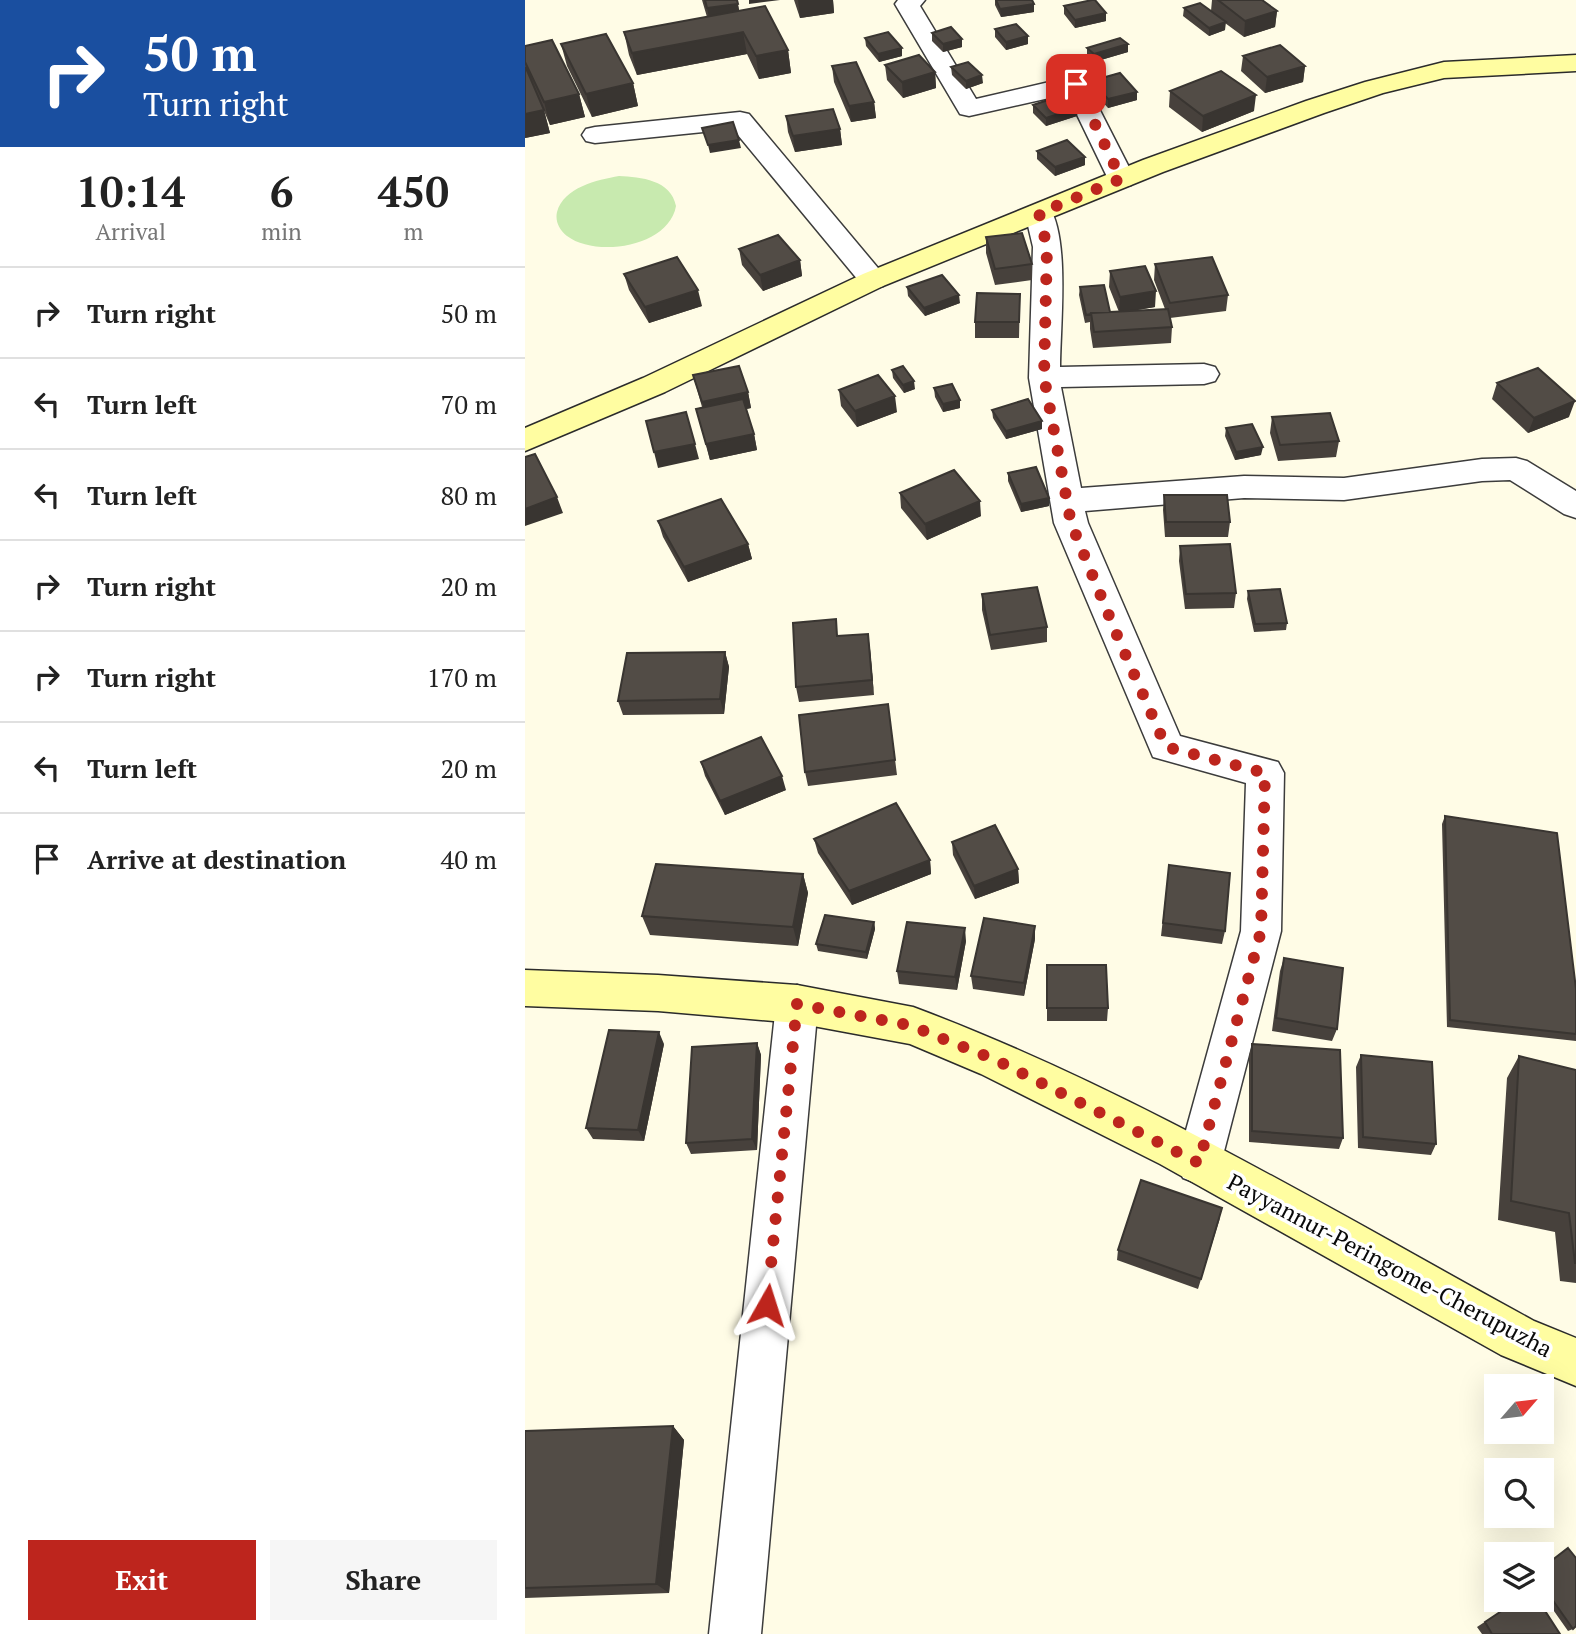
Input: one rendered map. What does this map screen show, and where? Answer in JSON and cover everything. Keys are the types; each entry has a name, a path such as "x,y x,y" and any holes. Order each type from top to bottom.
{"street":[{"path":"913,0 907,4 969,108 1076,84 1121,179"},
{"path":"525,440 654,385 873,280 1121,179 1374,87 1444,70 1576,63"},
{"path":"595,135 740,120 873,280"},
{"path":"1039,213 1047,247 1044,377 1071,523 1166,747 1265,773 1261,931 1199,1163"},
{"path":"1044,377 1204,374"},
{"path":"1067,501 1244,487 1343,489 1482,470 1516,469 1576,506"},
{"name":"Payyannur-Peringome-Cherupuzha","path":"525,988 658,993 797,1004 913,1026 996,1060 1199,1163 1518,1338 1576,1362"},
{"path":"735,1634 797,1004"}],"green space":[{"path":"619,176 645,179 668,190 676,206 670,220 660,231 630,245 612,247 580,243 564,234 558,225 557,212 567,196 582,186"}],"building":[{"path":"705,0 737,0 738,4 707,8"},
{"path":"996,0 1032,0 1034,4 1000,9"},
{"path":"1092,0 1106,13 1075,20 1064,6"},
{"path":"1218,0 1262,0 1277,11 1245,21"},
{"path":"1200,3 1226,22 1209,28 1184,8"},
{"path":"765,6 788,50 756,56 743,32 632,53 624,32"},
{"path":"1016,24 1028,36 1006,42 995,29"},
{"path":"951,27 962,39 943,44 932,33"},
{"path":"888,32 902,48 878,54 865,38"},
{"path":"606,34 633,83 586,94 561,44"},
{"path":"1120,38 1128,44 1094,54 1087,48"},
{"path":"552,40 579,94 544,102 525,62 525,46"},
{"path":"1280,45 1305,66 1267,77 1243,56"},
{"path":"919,55 935,72 902,82 885,65"},
{"path":"856,62 874,102 849,106 832,66"},
{"path":"968,62 982,75 966,81 951,67"},
{"path":"526,68 544,110 525,114"},
{"path":"1221,71 1256,95 1203,116 1170,91"},
{"path":"1120,73 1137,92 1108,99 1091,81"},
{"path":"1063,95 1078,108 1046,118 1033,105"},
{"path":"833,109 840,129 793,136 786,116"},
{"path":"733,122 739,140 708,145 702,128"},
{"path":"1067,140 1085,157 1055,167 1037,151"},
{"path":"1022,233 1032,264 995,269 986,237"},
{"path":"778,235 800,260 760,275 739,249"},
{"path":"677,257 698,290 645,307 624,274"},
{"path":"1212,257 1228,295 1170,303 1155,264"},
{"path":"1145,266 1156,291 1120,297 1110,271"},
{"path":"942,275 959,295 924,308 907,287"},
{"path":"1104,285 1110,312 1086,315 1080,287"},
{"path":"977,293 1020,294 1019,322 975,322"},
{"path":"1168,309 1172,327 1094,332 1091,313"},
{"path":"739,366 748,392 702,402 693,375"},
{"path":"903,366 914,381 903,385 892,370"},
{"path":"1538,368 1575,401 1534,418 1497,383"},
{"path":"878,375 895,396 855,411 839,390"},
{"path":"952,384 960,400 943,404 934,388"},
{"path":"743,399 754,434 706,444 696,409"},
{"path":"1028,399 1042,421 1006,431 992,410"},
{"path":"686,412 695,444 654,452 646,421"},
{"path":"1330,413 1339,441 1280,445 1272,417"},
{"path":"1252,424 1263,447 1236,452 1226,428"},
{"path":"535,454 557,497 525,509 525,457"},
{"path":"1036,467 1049,498 1021,504 1008,473"},
{"path":"954,470 980,501 925,524 900,493"},
{"path":"1164,495 1227,495 1230,522 1166,522"},
{"path":"721,499 748,544 684,567 658,521"},
{"path":"1230,544 1236,593 1186,594 1180,546"},
{"path":"1037,587 1047,627 990,635 982,594"},
{"path":"1280,589 1287,623 1255,624 1248,591"},
{"path":"836,619 837,636 868,634 872,680 796,687 793,623"},
{"path":"725,652 720,699 618,701 627,653"},
{"path":"888,704 895,760 805,772 799,715"},
{"path":"761,737 782,776 720,801 701,762"},
{"path":"896,803 930,860 849,891 814,839"},
{"path":"1445,816 1557,833 1576,989 1576,1034 1450,1020"},
{"path":"995,825 1018,869 974,886 952,842"},
{"path":"656,864 803,874 793,927 642,916"},
{"path":"1169,865 1230,873 1225,931 1163,923"},
{"path":"825,915 874,922 866,952 816,944"},
{"path":"984,918 1035,926 1024,983 971,976"},
{"path":"907,922 965,928 955,977 897,971"},
{"path":"1284,958 1343,968 1337,1029 1276,1018"},
{"path":"1047,965 1106,965 1108,1008 1047,1008"},
{"path":"609,1030 659,1032 638,1130 586,1128"},
{"path":"757,1043 752,1139 686,1143 692,1047"},
{"path":"1252,1044 1340,1050 1343,1138 1252,1131"},
{"path":"1361,1055 1432,1062 1436,1144 1363,1137"},
{"path":"1519,1056 1576,1070 1576,1263 1569,1213 1511,1201"},
{"path":"1141,1180 1222,1208 1201,1279 1118,1250"},
{"path":"673,1426 656,1584 525,1588 525,1431"},
{"path":"1568,1548 1576,1558 1576,1626 1573,1629 1554,1602 1554,1559"},
{"path":"1500,1612 1546,1612 1560,1634 1492,1634 1485,1622"}],"route":[{"path":"767,1305 797,1004 913,1026 996,1060 1199,1163 1261,931 1265,773 1166,747 1071,523 1044,377 1047,247 1039,213 1121,179 1076,84"}]}
